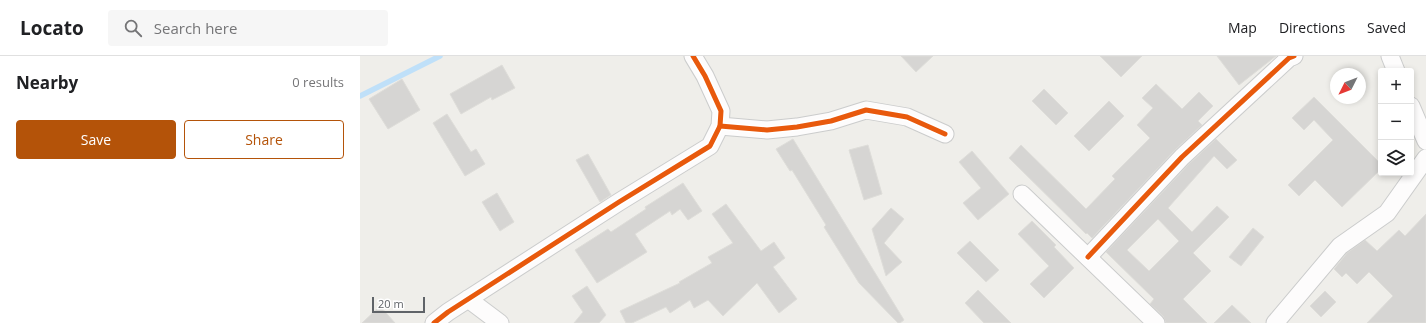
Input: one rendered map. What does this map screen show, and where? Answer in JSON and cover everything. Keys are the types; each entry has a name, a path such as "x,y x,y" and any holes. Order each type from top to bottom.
{"street":[{"path":"434,323 468,299 619,202 710,146 720,126 721,111 706,76 693,56"},
{"path":"1088,257 1182,157 1289,58 1294,56"},
{"path":"1390,56 1395,68"},
{"path":"720,126 767,130 797,127 831,121 866,110 907,117 945,134"},
{"path":"1414,113 1426,141"},
{"path":"1275,323 1340,246 1386,213 1426,158"},
{"path":"1022,194 1156,323"},
{"path":"468,299 500,323"}],"building":[{"path":"901,56 933,56 916,72"},
{"path":"1100,56 1142,56 1121,77"},
{"path":"1217,56 1276,56 1239,85"},
{"path":"502,65 515,88 492,100 491,97 461,114 450,94"},
{"path":"402,79 420,110 388,129 369,99"},
{"path":"1156,84 1182,109 1199,92 1213,106 1198,121 1202,125 1175,150 1092,238 1087,233 1086,234 1009,158 1021,145 1086,209 1115,179 1112,176 1150,138 1137,125 1153,108 1142,98"},
{"path":"1044,89 1068,113 1056,125 1032,101"},
{"path":"1314,97 1378,161 1378,172 1342,207 1315,180 1299,196 1288,185 1333,140 1314,120 1304,130 1292,118"},
{"path":"1109,101 1124,116 1089,151 1074,136"},
{"path":"447,114 471,152 476,149 485,164 465,176 433,123"},
{"path":"793,139 904,320 900,323 898,323 859,283 824,227 826,225 792,170 790,171 776,149"},
{"path":"1216,139 1237,160 1227,169 1214,156 1168,208 1192,232 1217,206 1229,217 1193,253 1211,271 1183,299 1207,323 1166,323 1163,316 1150,304 1154,299 1106,252 1189,164","holes":["1158,219 1179,241 1149,271 1127,250"]},
{"path":"868,145 882,194 864,200 849,150"},
{"path":"972,151 1009,194 978,220 963,203 981,188 959,162"},
{"path":"588,154 611,195 600,202 576,160"},
{"path":"683,183 702,211 688,220 680,209 672,215 670,211 635,234 647,252 597,283 575,250 608,229 611,232 646,209 645,207"},
{"path":"497,193 514,222 500,231 482,202"},
{"path":"726,204 761,251 774,242 785,258 773,267 797,299 779,313 757,283 723,316 708,300 694,308 690,300 670,313 666,307 632,323 626,323 620,311 680,283 679,282 712,263 708,257 733,243 712,214"},
{"path":"891,208 904,219 884,243 902,262 886,276 872,229"},
{"path":"1426,214 1426,323 1367,323 1393,296 1369,272 1357,284 1346,273 1342,277 1334,269 1347,253 1365,240 1377,251 1399,230 1405,236"},
{"path":"1032,221 1056,245 1054,247 1074,268 1044,298 1030,284 1049,266 1018,234"},
{"path":"1253,228 1264,237 1241,266 1229,257"},
{"path":"970,241 999,270 986,282 957,253"},
{"path":"587,286 606,315 599,323 574,323 583,312 572,296"},
{"path":"978,290 1011,323 984,323 965,303"},
{"path":"1325,291 1336,302 1321,317 1310,306"},
{"path":"1232,305 1251,323 1214,323"},
{"path":"380,306 395,323 362,323"}],"waterway":[{"path":"360,96 440,56"}],"cycle path":[{"path":"434,323 448,312 619,202 710,146 720,126 721,111 705,76 693,56"},
{"path":"1088,257 1182,157 1289,58 1294,56"},
{"path":"720,126 767,130 797,127 831,121 866,110 907,117 945,134"}]}
